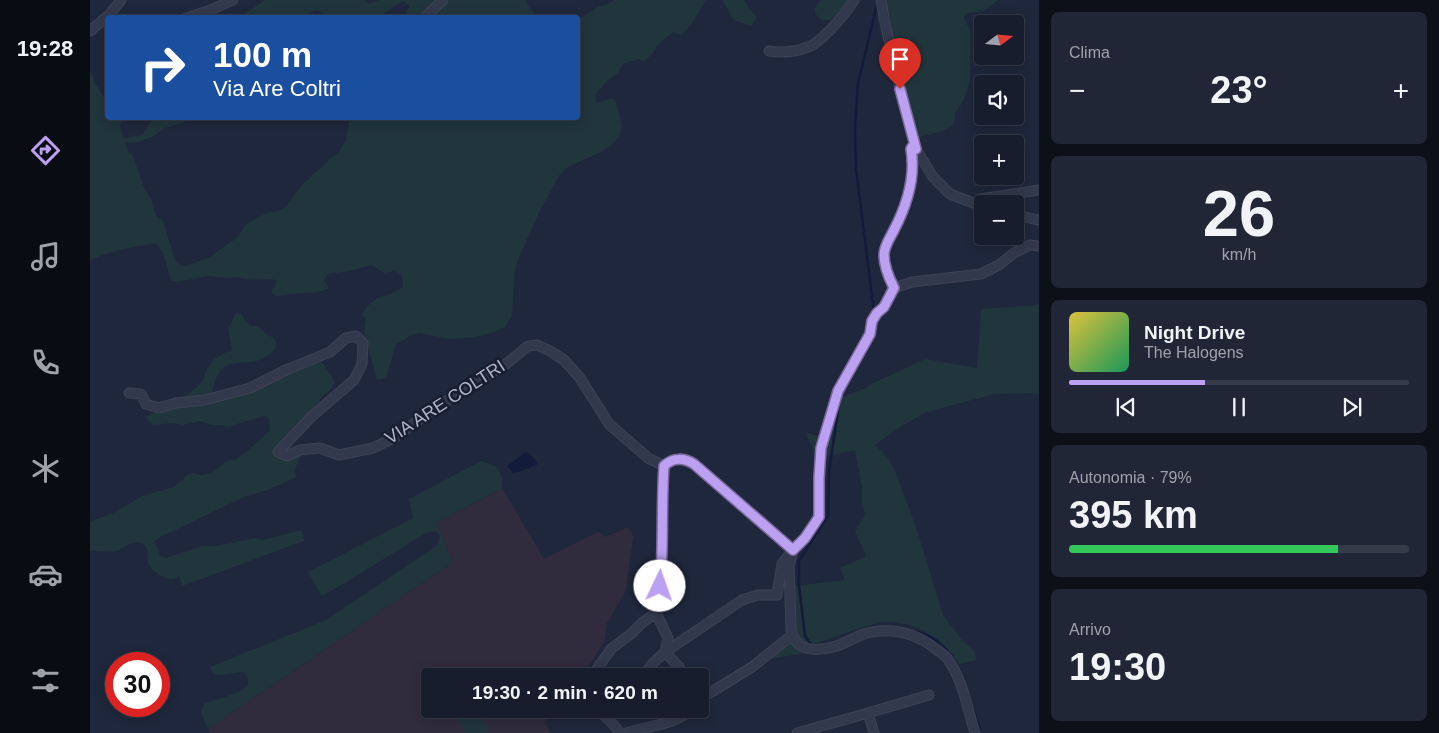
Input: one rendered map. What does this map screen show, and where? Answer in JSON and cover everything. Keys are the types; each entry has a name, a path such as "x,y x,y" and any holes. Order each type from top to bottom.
{"street":[{"path":"110,14 122,0"},
{"path":"195,15 234,0"},
{"path":"427,15 443,0"},
{"path":"769,51 784,53 810,47 832,28 854,0"},
{"path":"881,0 900,89 916,149 932,177 950,194 974,205"},
{"path":"90,31 105,18"},
{"path":"894,288 886,269 884,254 886,245 907,202 912,178 911,149 912,147 916,149"},
{"path":"1006,195 1039,190"},
{"path":"1024,217 1039,220"},
{"path":"649,668 665,652 742,600 758,595 777,596 782,564 805,538 819,517 821,448 838,391 870,334 872,321 884,307 894,288 912,282 981,274 1000,265 1014,253 1030,245 1039,246"},
{"name":"VIA ARE COLTRI","path":"129,393 141,394 146,404 159,408 176,403 205,400 250,388 330,352 346,338 356,336 363,343 362,364 354,380 311,417 278,452 287,456 300,450 320,448 339,455 373,448 394,438 432,410 506,364 528,346 537,345 550,350 564,360 580,378 609,424 648,458 664,466"},
{"path":"665,652 668,638 656,614 662,572 664,466 669,461 685,459 694,464 793,550"},
{"path":"793,550 789,566 792,635 798,646 812,650 833,647 870,632 889,630 908,633 927,641 947,658 956,672 975,733"},
{"path":"597,668 610,649 632,633 643,622 656,614"},
{"path":"709,693 752,667 792,635"},
{"path":"665,652 680,668"},
{"path":"797,733 929,695"},
{"path":"868,713 874,733"},
{"path":"605,718 616,726 619,733"},
{"path":"627,733 678,718"}],"shaded area":[{"path":"265,0 364,0 369,4 380,0 526,0 536,15 405,15 410,6 403,1 381,15 326,15 318,10 306,15 243,15"},
{"path":"614,0 706,0 693,22 682,35 673,32 644,61 638,59 623,64 618,73 608,80 595,95 596,103 613,98 622,125 620,135 612,145 566,168 560,174 541,209 519,257 515,269 512,316 506,326 495,332 476,337 449,339 420,333 412,335 396,344 386,378 377,380 364,332 366,318 362,315 371,303 403,287 401,274 394,271 384,273 372,265 328,274 324,280 329,288 310,293 276,296 271,292 276,281 272,279 251,280 236,277 208,276 178,282 171,281 163,253 156,243 114,251 90,260 90,70 95,83 105,99 105,120 123,120 120,125 122,135 125,138 142,135 152,120 191,120 165,128 152,137 135,143 125,142 128,151 133,156 145,190 152,201 156,216 163,221 175,260 179,264 186,266 210,257 238,237 244,227 250,222 265,214 286,207 303,184 338,153 346,140 350,120 580,120 580,19 598,7"},
{"path":"722,0 743,0 757,17 752,26 735,20"},
{"path":"822,0 850,0 830,20 822,20 815,13 815,7"},
{"path":"882,0 998,0 984,11 967,13 964,17 971,31 970,81 964,100 955,113 954,124 946,130 919,138 916,135 890,39 890,19"},
{"path":"1039,305 1039,394 994,394 927,412 900,427 875,445 888,458 895,471 917,530 943,615 962,640 975,652 976,660 959,664 936,638 916,627 894,622 878,623 816,643 809,644 804,642 794,633 794,586 845,580 840,568 866,556 855,531 865,515 855,450 816,458 806,433 830,438 842,397 866,388 925,359 977,368 981,309"},
{"path":"235,313 241,314 250,326 258,326 266,334 274,338 277,346 268,356 258,361 229,365 222,369 216,380 212,397 313,362 323,363 335,383 274,450 277,457 292,453 301,455 295,469 296,477 268,490 244,497 161,536 154,542 160,556 166,558 203,546 217,546 256,538 262,540 302,530 304,541 182,586 179,576 169,579 162,577 153,570 149,565 147,551 143,544 132,543 114,552 90,551 90,522 115,512 142,496 174,487 189,474 201,475 212,473 225,462 236,459 245,453 270,430 269,420 266,416 229,427 211,425 200,421 183,425 173,423 153,425 145,417 172,405 191,392 202,382 213,360 226,352 232,351 228,327"},
{"path":"481,461 497,467 502,478 502,488 437,523 453,562 208,729 201,713 204,704 240,692 248,685 248,678 243,672 213,674 210,667 326,620 436,546 440,537 437,531 426,533 322,596 308,572 413,518 409,499"},
{"path":"502,488 544,559 598,532 605,537 629,527 633,536 626,590 607,623 605,639 587,668 421,668 421,718 547,718 544,722 551,733 210,733 208,729 453,562 437,523"},
{"path":"790,638 805,653 765,660"},
{"path":"456,718 482,718 489,730 485,733 465,733"}],"water":[{"path":"526,452 537,462 537,465 513,473 507,466"}],"waterway":[{"path":"874,312 856,169 855,127 858,83 878,1"},
{"path":"812,646 805,636 799,586 799,561 828,516 829,471 840,398"},
{"path":"911,631 930,637 945,648 956,663 964,681"},
{"path":"972,705 980,729"}],"route":[{"path":"660,586 662,572 664,466 669,461 685,459 694,464 793,550 805,538 819,517 821,448 838,391 870,334 872,321 884,307 894,288 886,269 884,254 886,245 907,202 912,178 911,149 912,147 916,149 900,89"}]}
